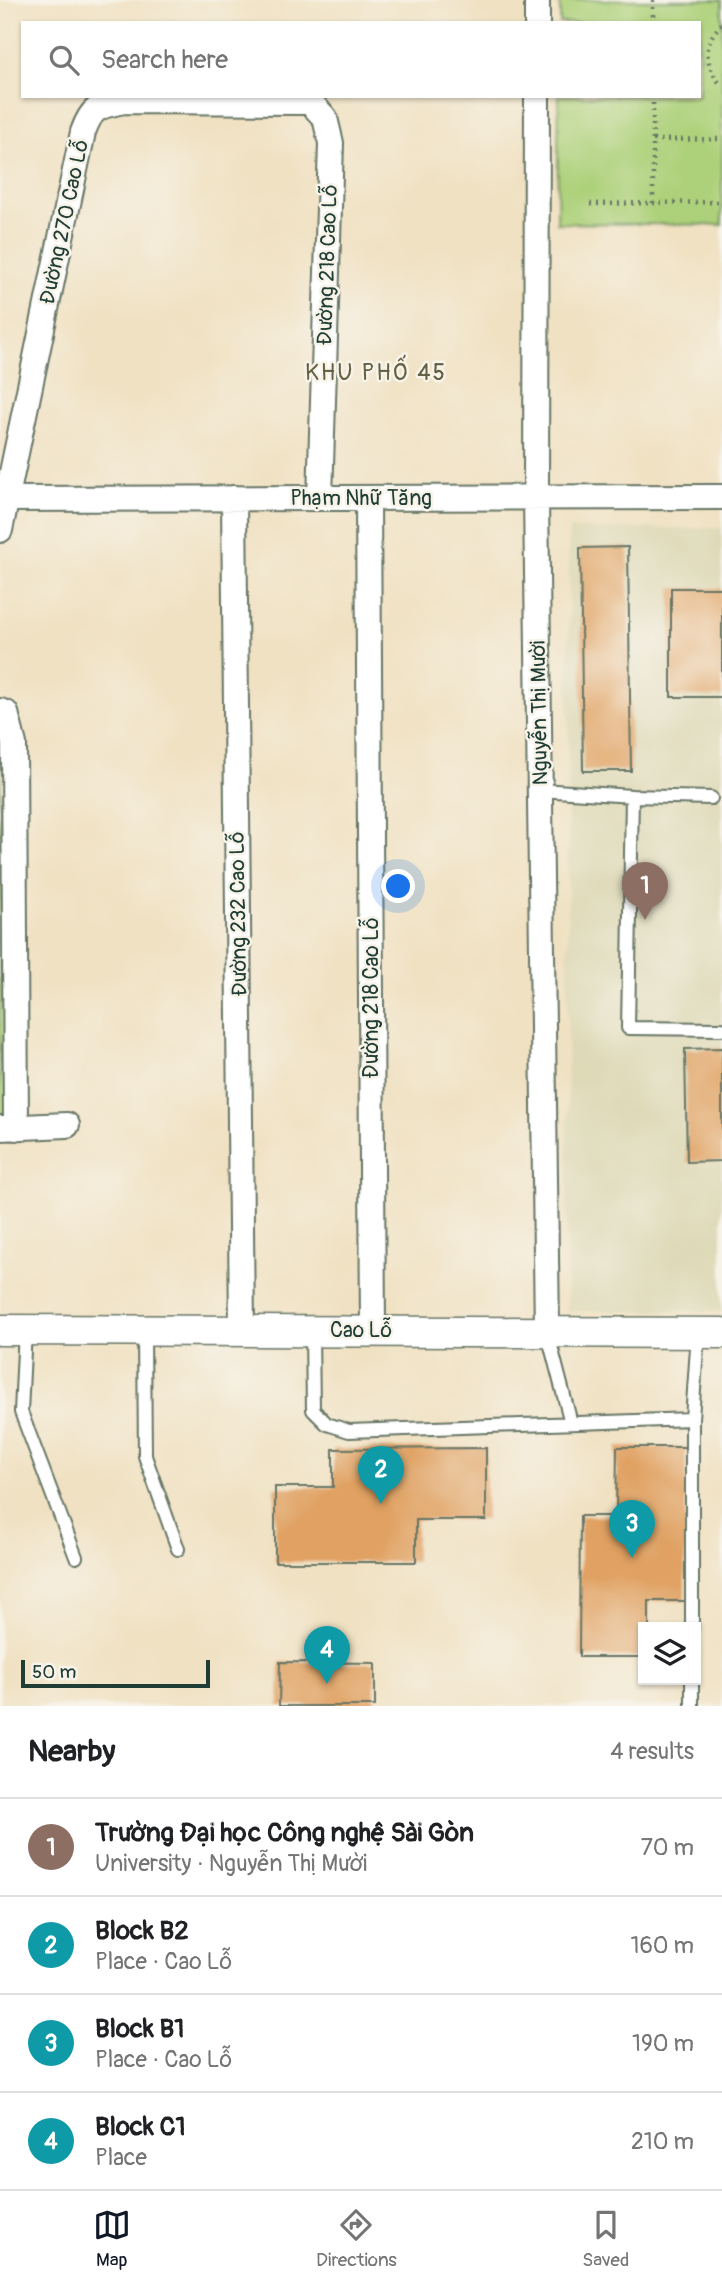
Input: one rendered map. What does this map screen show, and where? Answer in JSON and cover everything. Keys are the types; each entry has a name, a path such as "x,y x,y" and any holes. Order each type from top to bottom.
{"street":[{"path":"537,0 537,21"},
{"name":"Nguyễn Thị Mười","path":"537,98 536,497 547,1331"},
{"name":"Đường 270 Cao Lỗ","path":"0,530 3,499 88,117 99,106 155,99 310,102 325,118"},
{"name":"Đường 218 Cao Lỗ","path":"320,498 331,142 325,118"},
{"name":"Phạm Nhữ Tăng","path":"3,499 722,497"},
{"name":"Đường 232 Cao Lỗ","path":"234,498 242,1330"},
{"name":"Đường 218 Cao Lỗ","path":"368,498 373,1330"},
{"path":"0,711 6,713 14,744 8,1128 67,1125"},
{"name":"Cao Lỗ","path":"13,1330 710,1333"}],"lane":[{"path":"540,790 710,798"},
{"path":"632,796 628,1028 722,1029"},
{"path":"13,1330 21,1412 76,1557"},
{"path":"312,1330 313,1410 327,1424 349,1431 692,1419"},
{"path":"144,1331 145,1456 178,1549"},
{"path":"547,1331 570,1423"},
{"path":"692,1622 692,1419 710,1333"},
{"path":"692,1685 692,1706"}],"path":[{"path":"653,0 653,21"},
{"path":"722,24 711,37 707,49 708,63 722,86"},
{"path":"653,98 653,203"},
{"path":"652,140 722,139"},
{"path":"590,204 722,202"}],"shaded area":[{"path":"722,528 722,1311 567,1311 569,529"}],"green space":[{"path":"560,0 722,0 722,225 557,223 559,98 701,98 701,21 560,21"},
{"path":"0,745 8,1117 0,1122"}],"building":[{"path":"628,547 631,771 583,771 580,548"},
{"path":"671,588 722,588 722,697 671,697"},
{"path":"722,1048 722,1161 687,1162 685,1049"},
{"path":"617,1447 686,1447 685,1601 649,1601 649,1622 638,1622 638,1657 579,1657 580,1516 616,1516"},
{"path":"486,1448 486,1520 416,1520 416,1562 275,1562 275,1487 333,1487 333,1449"},
{"path":"280,1662 375,1663 375,1706 279,1706"}],"place":[{"name":"Trường Đại học Công nghệ Sài Gòn","path":"645,920"},
{"name":"Block B2","path":"381,1504"},
{"name":"Block B1","path":"632,1558"},
{"name":"Block C1","path":"327,1684"}],"district":[{"name":"KHU PHỐ 45","path":"376,372"}]}
